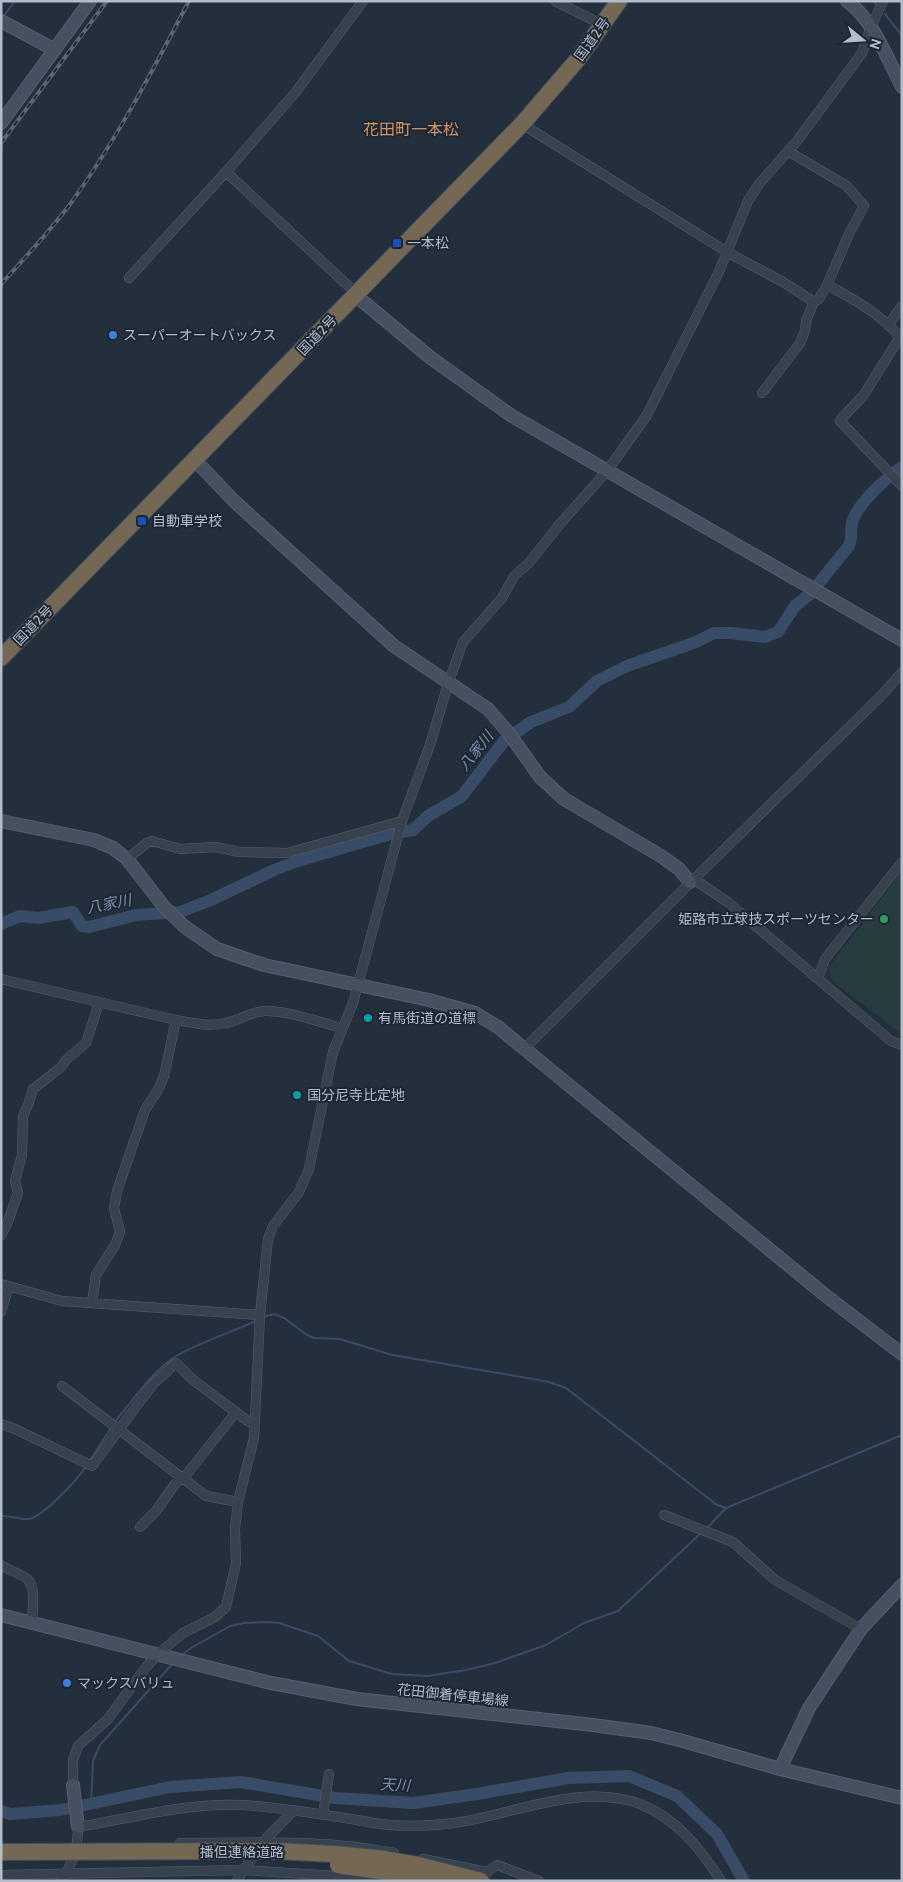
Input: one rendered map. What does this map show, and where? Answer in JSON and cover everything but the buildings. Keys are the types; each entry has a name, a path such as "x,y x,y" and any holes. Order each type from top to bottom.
{"highway":[{"name":"国道2号","path":"1,658 522,124 563,78 619,1"},
{"name":"播但連絡道路","path":"1,1852 276,1851 333,1854 377,1858 484,1878"},
{"name":"播但連絡道路","path":"1,1864 264,1861 349,1867 437,1881"}],"street":[{"path":"1,123 90,1"},
{"path":"128,278 226,172 295,93 363,1"},
{"path":"555,1 603,25"},
{"path":"847,1 871,27 902,87"},
{"path":"63,1877 78,1844 73,1760 78,1746 108,1720 146,1666 162,1656 183,1632 215,1617 226,1607 236,1563 235,1529 238,1502 254,1438 260,1315 268,1239 273,1226 299,1192 309,1169 333,1052 358,986 402,821 430,745 463,642 502,598 514,576 529,563 559,525 607,471 647,415 718,274 748,201 759,184 788,151 862,53 883,1"},
{"path":"1,22 56,50"},
{"path":"522,124 727,252 783,282 814,302"},
{"path":"762,393 800,343 814,302 819,299 827,284 849,234 864,206 847,186 788,151"},
{"path":"226,172 356,295 431,358 512,416 902,640"},
{"path":"827,284 860,303 888,324 901,338 863,396 840,422 902,486"},
{"path":"888,324 902,306"},
{"path":"195,460 234,501 394,646 448,684 488,709 508,732 540,777 564,799 661,856 679,869 691,881 701,884 729,903 891,1041 902,1045"},
{"path":"523,1050 691,881 882,695 902,672"},
{"path":"127,859 152,841 180,849 216,847 239,852 287,852 402,821"},
{"path":"2,824 94,840 113,848 127,859 165,908 185,927 217,949 264,965 429,1000 475,1013 498,1027 523,1050 825,1295 902,1354"},
{"path":"818,978 825,959 902,862"},
{"path":"1,980 204,1026 227,1023 244,1015 265,1011 280,1012 342,1028"},
{"path":"1,1235 18,1193 16,1181 22,1155 23,1116 33,1089 62,1066 66,1060 86,1043 99,1003"},
{"path":"92,1303 96,1275 115,1245 120,1232 114,1208 117,1191 145,1110 158,1090 164,1076 176,1020"},
{"path":"1,1312 5,1285 62,1301 260,1315"},
{"path":"1,1424 92,1466 153,1384 176,1363 192,1379 249,1422 255,1423"},
{"path":"62,1386 120,1428 206,1496 238,1502"},
{"path":"140,1526 156,1511 236,1412"},
{"path":"664,1514 732,1542 775,1580 861,1629"},
{"path":"1,1566 27,1579 31,1584 33,1597 32,1623"},
{"path":"780,1769 809,1708 861,1629 902,1585"},
{"name":"花田御着停車場線","path":"1,1615 271,1683 357,1699 651,1733 780,1769 902,1798"},
{"path":"323,1815 329,1774"},
{"path":"78,1827 204,1806 242,1805 294,1810 389,1825 428,1825 461,1822 561,1800 609,1798 640,1804 669,1820 688,1836 705,1855 721,1881"},
{"path":"237,1881 266,1838 294,1810"},
{"path":"1,1846 265,1842 368,1848 484,1878 498,1865 539,1881"},
{"path":"1,1875 63,1877 243,1870 358,1876 391,1881"}],"green space":[{"name":"姫路市立球技スポーツセンター","path":"902,871 902,1034 832,981 829,967"}],"waterway":[{"path":"3,17 15,1"},
{"path":"873,1 877,5"},
{"path":"885,14 902,36"},
{"name":"八家川","path":"1,924 20,916 38,918 73,912 82,926 89,927 136,915 180,912 298,861 390,834 413,830 428,816 462,796 504,741 531,722 569,707 597,681 627,666 696,642 714,633 765,637 778,632 795,606 810,594 849,546 852,523 859,508 888,477 902,467"},
{"path":"263,1317 274,1314 284,1318 314,1338 340,1339 392,1355 549,1382 566,1388 717,1505 726,1508"},
{"path":"115,1422 144,1386 169,1361 197,1345 256,1321"},
{"path":"89,1462 111,1428"},
{"path":"707,1528 726,1508 902,1435"},
{"path":"1,1516 26,1519 35,1516 60,1496 86,1466"},
{"path":"182,1655 230,1626 244,1623 268,1622 279,1623 318,1636 349,1661 392,1674 427,1676 466,1670 495,1663 546,1645 584,1623 618,1611 701,1533"},
{"path":"91,1804 93,1761 100,1745 173,1663"},
{"name":"天川","path":"1,1811 10,1814 61,1810 170,1787 241,1782 335,1798 413,1803 568,1778 629,1776 677,1796 717,1834 744,1881"}],"railway":[{"path":"1,143 107,1"},
{"path":"1,284 55,224 88,179 134,104 189,1"}],"place":[{"name":"一本松","path":"397,243"},
{"name":"スーパーオートバックス","path":"113,335"},
{"name":"自動車学校","path":"142,521"},
{"name":"姫路市立球技スポーツセンター","path":"884,919"},
{"name":"有馬街道の道標","path":"368,1018"},
{"name":"国分尼寺比定地","path":"297,1095"},
{"name":"マックスバリュ","path":"67,1683"}],"district":[{"name":"花田町一本松","path":"411,129"}]}
